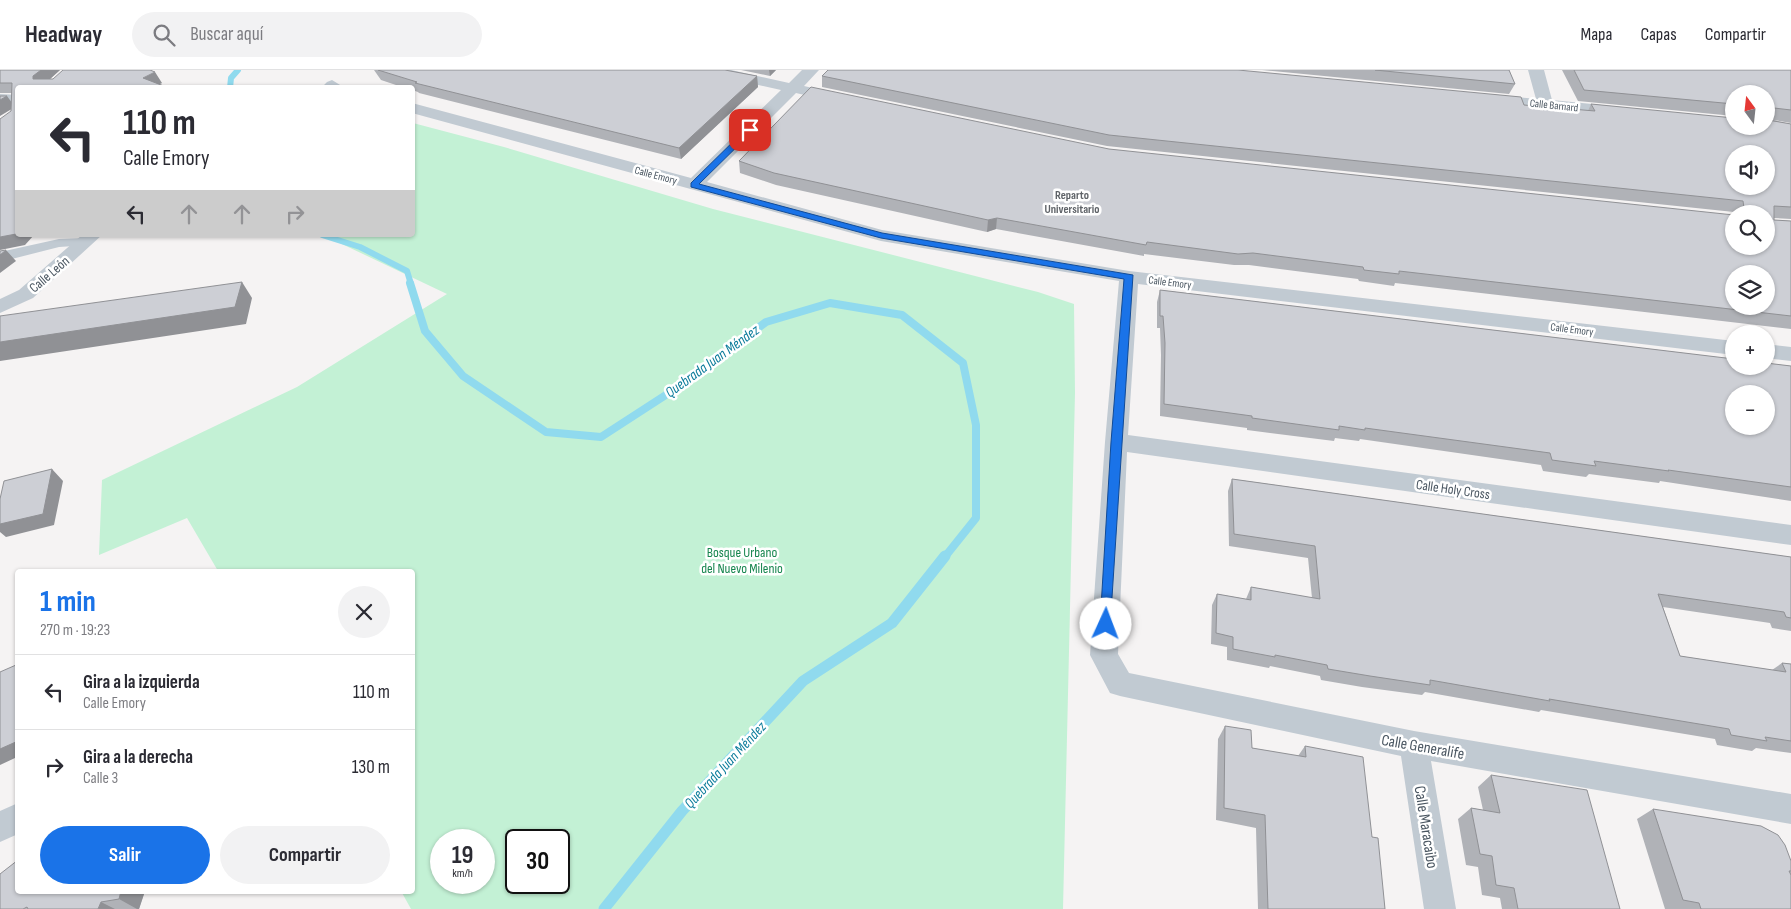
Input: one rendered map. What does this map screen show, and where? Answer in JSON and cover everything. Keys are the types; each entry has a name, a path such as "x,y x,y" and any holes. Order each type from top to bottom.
{"street":[{"path":"710,70 859,102"},
{"path":"694,185 810,70"},
{"path":"1536,70 1546,104"},
{"name":"Calle Barnard","path":"1480,98 1635,113"},
{"path":"0,99 15,100"},
{"name":"Calle Emory","path":"415,109 881,235 1129,277 1725,347"},
{"path":"0,257 89,239"},
{"name":"Calle León","path":"0,307 26,294 89,239"},
{"name":"Calle Generalife","path":"1129,277 1116,442 1104,655 1120,684 1414,745 1791,809"},
{"path":"1775,352 1791,354"},
{"name":"Calle Holy Cross","path":"1116,442 1791,535"},
{"name":"Calle Maracaibo","path":"1414,745 1440,909"},
{"path":"0,827 15,820"}],"green space":[{"name":"Bosque Urbano del Nuevo Milenio","path":"415,124 504,147 713,209 1038,292 1074,304 1075,393 1063,909 411,909 403,894 415,894 415,569 217,569 187,518 99,555 102,480 297,387 447,294 327,237 415,237"}],"building":[{"path":"0,70 41,70 33,76 33,79 53,79 63,70 150,70 155,72 143,78 161,85 15,85 15,234 0,237 0,119 11,111 12,83 0,83"},
{"path":"378,70 725,70 757,76 679,148 415,83 417,82"},
{"path":"828,70 1238,70 1521,97 1524,105 1595,111 1591,104 1725,117 1725,135 1775,135 1775,121 1791,124 1791,207 1744,205 1743,201 1109,135 822,76"},
{"path":"1375,70 1509,70 1515,84"},
{"path":"1574,70 1791,70 1791,110 1775,108 1775,85 1725,85 1725,103 1584,90"},
{"path":"811,87 1109,149 1725,214 1725,255 1775,255 1775,220 1791,221 1791,316 1775,314 1775,265 1725,265 1725,308 1399,271 1399,274 1364,270 1363,267 1253,253 1238,254 1147,242 1146,245 997,218 988,220 774,173 739,161"},
{"path":"242,282 235,307 0,342 0,316"},
{"path":"1160,290 1725,358 1725,375 1775,375 1775,364 1791,366 1791,487 1594,461 1596,466 1552,460 1550,453 1365,428 1365,430 1339,426 1339,430 1164,404 1165,343 1163,316 1160,316"},
{"path":"52,469 43,514 0,524 0,499 4,481"},
{"path":"1232,479 1791,557 1791,618 1786,617 1784,612 1658,594 1680,656 1786,672 1782,663 1791,664 1791,741 1765,737 1767,741 1731,735 1729,729 1430,680 1430,685 1370,676 1328,669 1327,665 1233,649 1233,637 1216,633 1217,594 1251,600 1251,587 1320,599 1315,546 1234,534"},
{"path":"15,665 15,742 0,749 0,672"},
{"path":"1225,726 1251,730 1252,748 1306,757 1305,746 1363,757 1372,837 1378,838 1385,909 1268,909 1265,815 1224,808"},
{"path":"1491,775 1587,790 1620,909 1518,909 1514,888 1496,885 1492,856 1480,854 1471,808 1500,813"},
{"path":"1653,809 1761,826 1778,835 1785,845 1791,861 1791,871 1789,871 1791,875 1791,909 1701,909 1699,903 1683,900"},
{"path":"15,862 15,894 120,894 119,899 101,902 98,909 28,909 27,907 23,909 0,909 0,874"}],"waterway":[{"name":"Quebrada Juan Méndez","path":"230,85 231,78 238,70"},
{"name":"Quebrada Juan Méndez","path":"328,237 360,247 407,271 411,284"},
{"name":"Quebrada Juan Méndez","path":"410,283 425,331 463,376 546,432 601,437 692,378 766,322 830,303 902,315 963,363 976,425 976,518 944,558"},
{"name":"Quebrada Juan Méndez","path":"604,909 682,811 803,681 892,623 945,556"}],"district":[{"name":"Reparto Universitario","path":"1072,202"}],"route":[{"path":"750,130 694,185 881,235 1129,277 1116,442 1106,624"}]}
